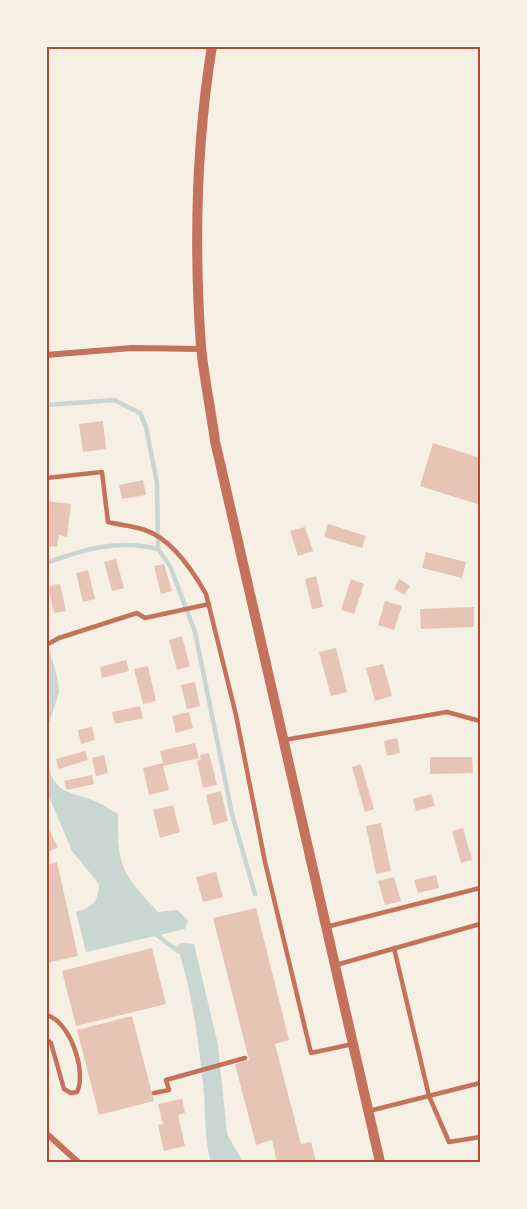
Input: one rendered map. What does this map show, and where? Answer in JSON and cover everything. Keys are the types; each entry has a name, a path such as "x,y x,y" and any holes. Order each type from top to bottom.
{"street":[{"path":"212,46 202,111 197,265 201,349 215,441 380,1162"},
{"path":"46,355 132,348 201,349"},
{"path":"46,1133 78,1162"}],"lane":[{"path":"46,478 102,472 108,522 147,531 167,544 196,576 209,604 236,715 265,862 311,1053 353,1044"},
{"path":"46,645 59,638 137,613 145,618 209,604"},
{"path":"284,740 447,712 480,721"},
{"path":"326,927 480,888"},
{"path":"335,965 480,924"},
{"path":"394,948 429,1096 450,1142 480,1137"},
{"path":"46,1016 58,1020 71,1037 80,1076 77,1092 71,1093 64,1089 51,1043 46,1039"},
{"path":"154,1094 169,1090 166,1080 245,1058"},
{"path":"369,1111 480,1083"}],"shaded area":[{"path":"47,642 59,692 47,730"},
{"path":"46,763 58,786 68,792 95,801 118,814 121,858 129,878 158,912 177,910 188,920 185,929 86,952 76,912 94,903 99,884 72,851 47,792"},
{"path":"182,943 194,944 218,1045 227,1134 243,1162 211,1162 206,1136 204,1093 195,1019 177,946"}],"building":[{"path":"103,421 106,449 83,452 79,424"},
{"path":"433,443 480,458 480,505 420,486"},
{"path":"143,480 146,495 122,499 119,485"},
{"path":"46,501 71,504 67,537 59,535 57,547 46,546"},
{"path":"328,524 366,536 362,548 324,537"},
{"path":"305,527 313,551 298,556 290,531"},
{"path":"426,552 466,562 462,578 422,568"},
{"path":"116,559 124,588 112,591 104,562"},
{"path":"164,564 172,591 161,594 154,566"},
{"path":"88,570 95,599 83,602 76,573"},
{"path":"316,576 323,607 312,609 305,579"},
{"path":"351,579 364,584 354,614 341,610"},
{"path":"399,579 410,586 405,595 394,589"},
{"path":"60,584 66,611 54,613 48,586"},
{"path":"385,601 402,606 394,630 378,625"},
{"path":"474,607 474,627 421,629 420,609"},
{"path":"182,636 190,666 177,670 169,640"},
{"path":"336,648 347,692 331,696 319,652"},
{"path":"126,660 129,671 102,678 100,667"},
{"path":"383,664 392,696 375,701 366,668"},
{"path":"148,666 156,701 143,704 134,669"},
{"path":"195,682 200,706 187,709 181,685"},
{"path":"140,706 143,718 115,724 112,712"},
{"path":"189,712 193,728 176,733 172,716"},
{"path":"92,727 95,740 81,744 78,730"},
{"path":"397,738 400,753 387,756 384,741"},
{"path":"195,743 199,758 163,766 169,790 149,795 143,768 163,763 160,751"},
{"path":"85,751 88,760 59,769 56,759"},
{"path":"209,753 217,785 203,788 197,761 201,759 200,755"},
{"path":"104,755 108,773 96,776 92,758"},
{"path":"430,757 472,757 473,773 430,774"},
{"path":"361,764 374,809 365,812 352,767"},
{"path":"92,775 94,784 67,790 64,781"},
{"path":"221,791 228,821 213,825 206,795"},
{"path":"431,794 435,806 416,811 413,799"},
{"path":"173,805 180,832 160,838 153,810"},
{"path":"381,823 391,871 376,874 366,826"},
{"path":"46,824 58,847 46,853"},
{"path":"463,828 472,860 461,863 452,831"},
{"path":"57,862 78,956 46,963 46,865"},
{"path":"216,872 223,897 203,902 196,877"},
{"path":"436,875 439,888 418,893 414,880"},
{"path":"394,877 401,901 385,905 378,881"},
{"path":"256,908 289,1040 275,1044 301,1144 311,1142 316,1162 277,1162 272,1140 256,1145 235,1064 249,1060 213,918"},
{"path":"152,948 166,1004 76,1026 62,971"},
{"path":"132,1016 154,1101 99,1115 77,1030"},
{"path":"182,1099 185,1113 178,1115 185,1146 164,1151 158,1125 163,1124 158,1104"}],"waterway":[{"path":"46,405 114,400 140,413 146,427 157,483 158,549 170,566 195,632 232,814 255,894"},
{"path":"46,563 115,545 158,549"},
{"path":"153,932 178,951"}]}
